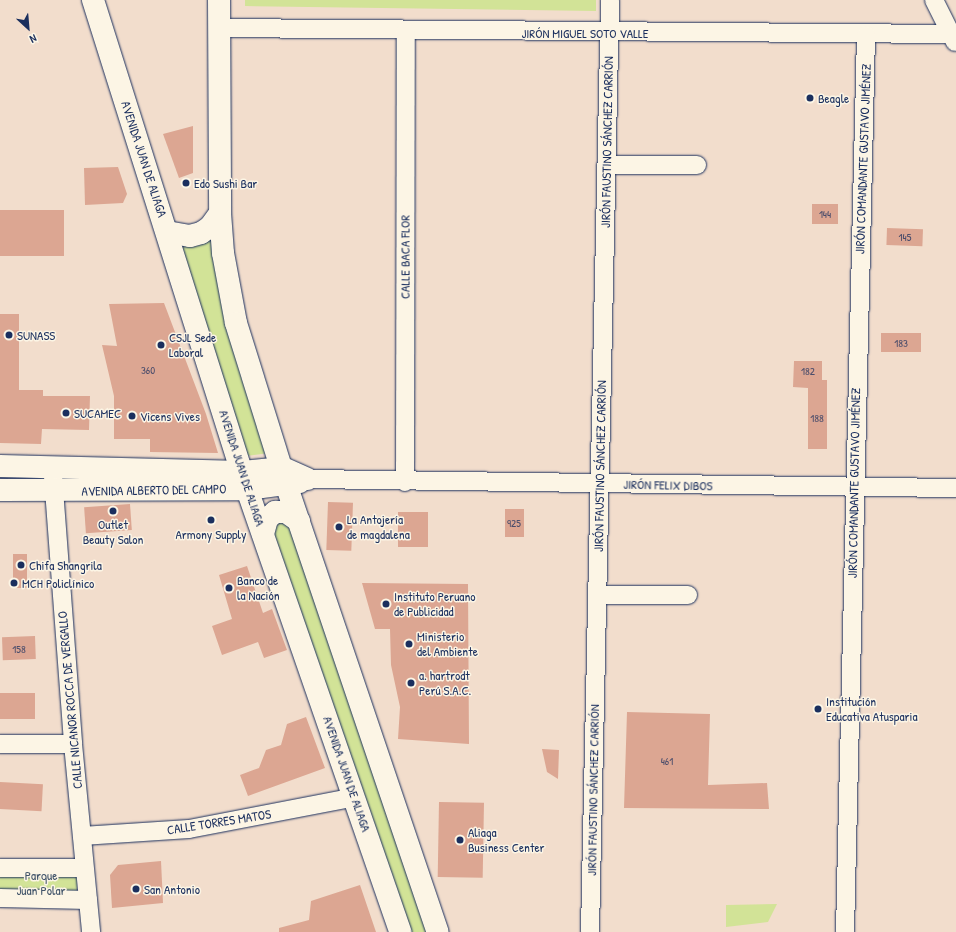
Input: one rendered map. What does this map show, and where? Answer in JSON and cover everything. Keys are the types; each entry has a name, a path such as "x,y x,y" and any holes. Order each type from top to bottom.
{"main road":[{"name":"AVENIDA JUAN DE ALIAGA","path":"93,0 245,480 355,797 400,932"},
{"path":"219,0 220,213 223,253 245,356 299,521 438,932"},
{"path":"167,232 190,236 201,233 210,227 220,213"},
{"path":"177,264 182,256 200,247 223,253"},
{"name":"AVENIDA ALBERTO DEL CAMPO","path":"0,466 52,467 245,480"},
{"name":"AVENIDA ALBERTO DEL CAMPO","path":"0,490 54,491 245,480 284,476 308,479"},
{"path":"263,534 267,519 275,512 286,512 299,521"}],"street":[{"name":"JIRÓN FAUSTINO SÁNCHEZ CARRIÓN","path":"590,932 610,0"},
{"path":"934,0 954,38"},
{"name":"JIRÓN MIGUEL SOTO VALLE","path":"219,28 406,32 866,35 954,38"},
{"name":"CALLE BACA FLOR","path":"405,482 406,32"},
{"name":"JIRÓN COMANDANTE GUSTAVO JIMÉNEZ","path":"845,932 854,487 866,35"},
{"path":"607,165 697,165"},
{"name":"CALLE NICANOR ROCCA DE VERGALLO","path":"52,467 72,744 91,932"},
{"name":"JIRÓN FELIX DIBOS","path":"308,479 405,482 956,488"},
{"path":"598,595 688,595"},
{"path":"0,744 72,744"},
{"name":"CALLE TORRES MATOS","path":"82,836 196,827 355,797"},
{"path":"0,868 84,868"},
{"path":"0,898 88,900"}],"green space":[{"path":"245,0 596,0 596,11 245,6"},
{"path":"210,227 277,452 238,457 178,236"},
{"path":"291,503 431,932 407,932 259,511"},
{"name":"Parque Juan Polar","path":"0,868 77,868 77,898 0,898"},
{"path":"777,904 768,922 726,927 726,905"}],"building":[{"path":"193,126 193,173 179,178 163,134"},
{"path":"118,167 127,194 123,203 85,205 84,168"},
{"path":"812,204 838,204 838,224 812,224"},
{"path":"0,210 64,210 64,256 0,256"},
{"path":"887,228 923,229 922,246 886,245"},
{"path":"164,303 206,414 218,453 150,452 150,439 114,439 114,396 102,345 117,346 109,304"},
{"path":"0,314 19,314 19,390 43,390 43,396 90,396 89,430 42,429 41,444 0,443"},
{"path":"881,333 921,333 921,352 881,352"},
{"path":"794,361 822,361 822,380 827,380 827,449 808,449 808,388 793,387"},
{"name":"La Antojería de magdalena","path":"328,502 353,503 351,551 326,550"},
{"path":"130,504 132,530 86,533 84,507"},
{"path":"505,509 524,509 524,537 505,537"},
{"path":"398,512 428,512 428,547 398,547"},
{"name":"Chifa Shangrila","path":"13,554 27,554 27,588 13,588"},
{"path":"247,566 263,613 272,609 287,650 264,658 258,642 222,655 212,626 232,619 219,575"},
{"path":"362,583 468,584 469,744 398,739 400,707 391,665 390,629 375,629"},
{"path":"35,636 36,659 3,660 2,637"},
{"path":"0,693 35,693 35,719 0,719"},
{"path":"627,712 710,714 708,785 767,783 769,809 624,808"},
{"path":"306,717 325,768 248,796 240,775 259,768 266,750 281,745 287,724"},
{"path":"542,749 559,750 558,779 547,772"},
{"path":"0,782 43,784 42,811 0,809"},
{"name":"Aliaga Business Center","path":"439,802 484,803 483,878 438,877"},
{"name":"San Antonio","path":"161,861 163,903 112,908 110,875 118,865"},
{"path":"360,885 376,932 279,932 279,928 309,920 311,901"}],"place":[{"name":"Beagle","path":"810,98"},
{"name":"Edo Sushi Bar","path":"186,183"},
{"name":"SUNASS","path":"9,335"},
{"name":"CSJL Sede Laboral","path":"161,345"},
{"name":"SUCAMEC","path":"66,413"},
{"name":"Vicens Vives","path":"132,416"},
{"name":"Outlet Beauty Salon","path":"113,511"},
{"name":"Armony Supply","path":"211,520"},
{"name":"La Antojería de magdalena","path":"339,527"},
{"name":"Chifa Shangrila","path":"21,565"},
{"name":"MCH Policlínico","path":"14,583"},
{"name":"Banco de la Nación","path":"229,588"},
{"name":"Instituto Peruano de Publicidad","path":"386,604"},
{"name":"Ministerio del Ambiente","path":"409,644"},
{"name":"a. hartrodt Perú S.A.C.","path":"411,683"},
{"name":"Institución Educativa Atusparia","path":"818,709"},
{"name":"Aliaga Business Center","path":"460,840"},
{"name":"San Antonio","path":"136,889"}]}
